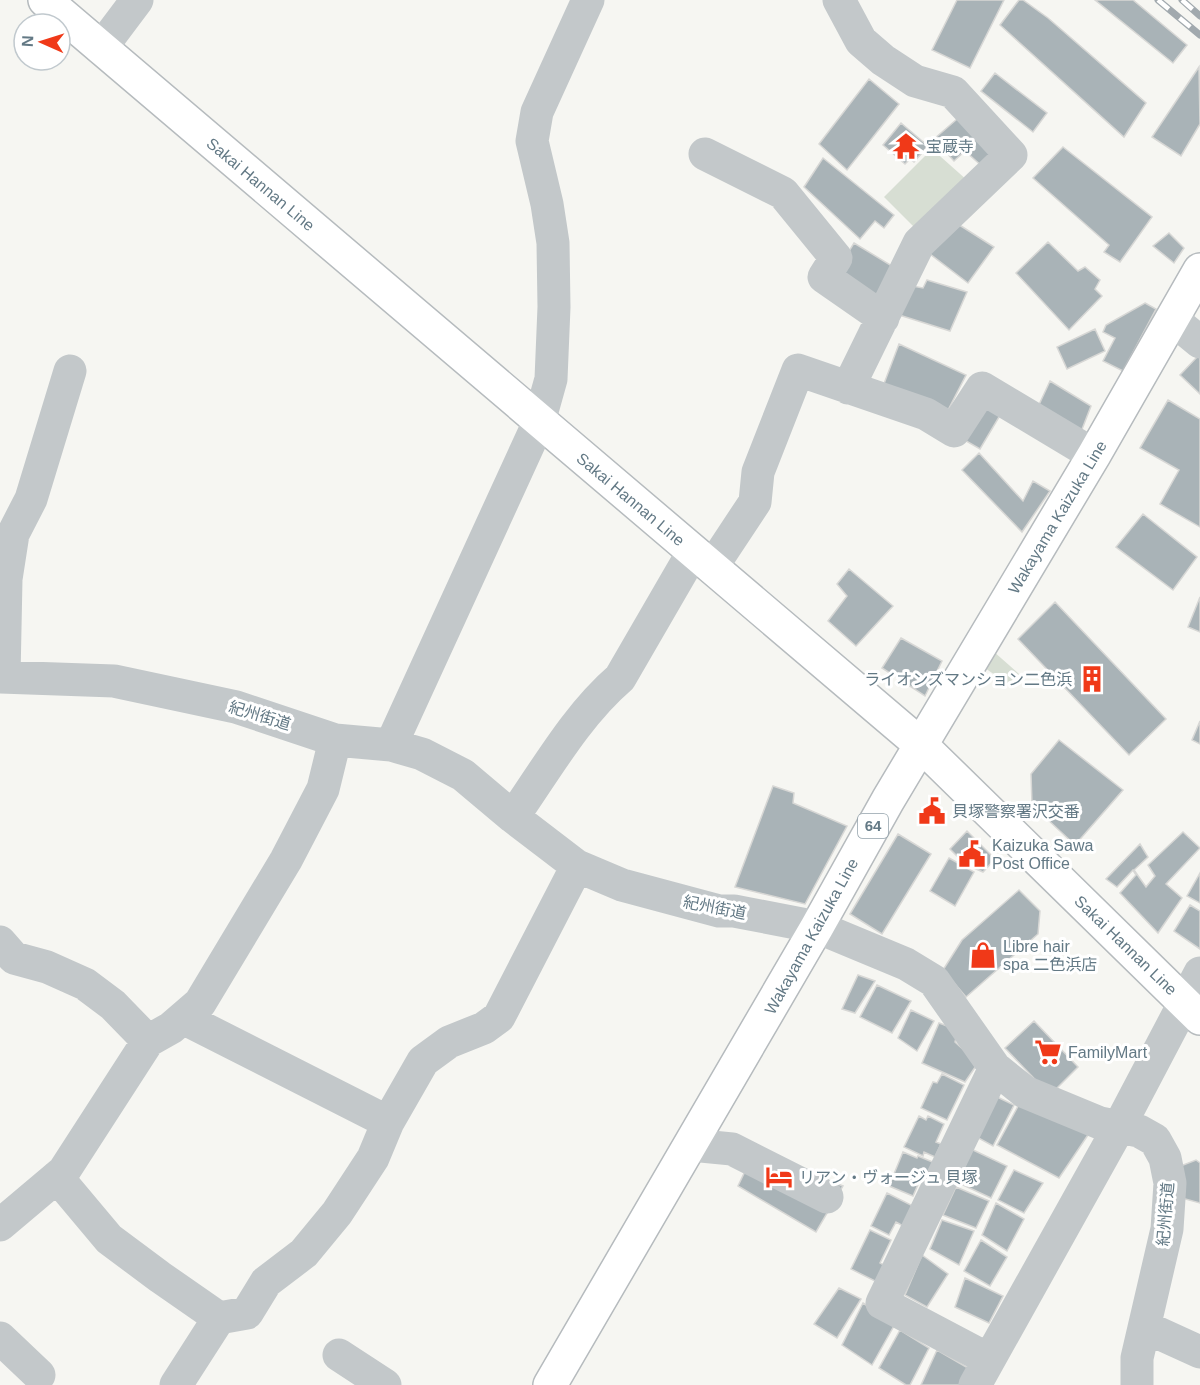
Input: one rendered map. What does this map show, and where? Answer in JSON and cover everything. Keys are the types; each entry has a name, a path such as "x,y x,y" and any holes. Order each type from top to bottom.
{"main road":[{"name":"Sakai Hannan Line","path":"45,0 921,745 1192,1010"},
{"name":"Wakayama Kaizuka Line","path":"550,1385 817,927 888,800 1094,455 1200,270"}],"street":[{"path":"101,48 137,0"},
{"path":"391,745 539,422 550,379 554,307 553,243 547,204 532,141 537,112 588,0"},
{"path":"839,0 861,41 883,60 915,81 953,92 1011,154 919,243 848,388"},
{"path":"705,154 783,193 836,258 824,277 883,318"},
{"path":"1172,319 1200,342"},
{"path":"513,817 579,722 620,678 703,559 755,502 758,472 798,370 926,414 954,431 982,388 1094,455"},
{"path":"2,677 6,579 13,534 31,499 70,371"},
{"name":"紀州街道","path":"2,677 114,681 236,706 335,740 391,745 422,754 463,776 577,866 622,885 719,911 734,911 817,927 906,964 934,981 995,1068 1025,1092 1100,1123 1139,1131 1155,1140 1165,1158 1170,1183 1167,1229 1137,1358 1137,1385"},
{"path":"0,1225 64,1171 148,1041 171,1028 200,1003 286,860 323,789 335,740"},
{"path":"57,1177 109,1239 160,1277 219,1318 247,1313 266,1282 304,1253 322,1232 373,1158 388,1122 423,1061 448,1042 484,1028 499,1017 577,866"},
{"path":"0,942 14,958 47,967 85,984 113,1005 148,1041"},
{"path":"995,1068 882,1303 982,1372 1119,1127 1192,1010 1200,974"},
{"path":"183,1018 388,1122"},
{"path":"691,1145 732,1149 827,1197"},
{"path":"176,1385 219,1318"},
{"path":"1144,1327 1200,1352"},
{"path":"0,1338 39,1375"},
{"path":"339,1354 385,1385"}],"shaded area":[{"path":"932,149 968,181 917,230 884,197"},
{"path":"993,651 1019,674 1008,684 982,666"}],"building":[{"path":"957,0 1004,0 970,68 932,50"},
{"path":"1019,0 1023,0 1048,18 1146,103 1124,137 1000,25"},
{"path":"1095,0 1133,0 1187,45 1173,63"},
{"path":"1199,67 1200,124 1181,156 1152,137"},
{"path":"995,73 1047,113 1033,132 981,91"},
{"path":"869,79 899,104 847,170 819,144"},
{"path":"964,113 1001,150 984,168 965,151 954,161 934,139"},
{"path":"901,123 928,146 914,162 910,159 905,164 883,145"},
{"path":"1063,147 1152,217 1120,262 1104,252 1109,245 1033,178"},
{"path":"823,158 894,215 884,228 875,221 860,239 804,187"},
{"path":"950,219 994,247 968,283 926,251"},
{"path":"1169,233 1184,248 1174,263 1153,246"},
{"path":"1048,242 1078,271 1085,267 1100,280 1095,289 1102,296 1069,330 1016,273"},
{"path":"854,243 892,266 873,301 835,274"},
{"path":"927,280 967,292 950,331 896,314 907,285 923,288"},
{"path":"1145,303 1156,309 1123,371 1103,361 1115,338 1103,332 1106,325"},
{"path":"1095,329 1105,351 1067,369 1057,347"},
{"path":"899,344 966,375 946,414 882,389"},
{"path":"1198,356 1200,358 1200,394 1180,375"},
{"path":"1050,381 1091,406 1079,437 1037,409"},
{"path":"980,393 1005,407 980,449 954,434"},
{"path":"1168,400 1200,419 1200,527 1160,504 1179,470 1140,448"},
{"path":"979,453 1023,501 1033,481 1050,491 1022,532 962,470"},
{"path":"1143,514 1197,557 1173,590 1116,547"},
{"path":"849,569 893,606 856,646 828,621 847,596 837,584"},
{"path":"1200,597 1200,632 1188,627"},
{"name":"ライオンズマンション二色浜","path":"1055,602 1166,719 1129,755 1018,639"},
{"path":"901,638 942,661 925,696 882,668"},
{"path":"1200,721 1200,744 1192,740"},
{"path":"1059,740 1123,790 1075,845 1032,805 1031,774"},
{"path":"773,786 794,793 793,803 847,826 805,904 735,887"},
{"name":"Kaizuka Sawa Post Office","path":"967,831 995,859 983,872 965,864 950,849"},
{"path":"1183,832 1200,848 1166,884 1182,898 1158,933 1120,893 1136,875 1133,870 1117,887 1106,879 1140,844 1148,857 1134,870 1146,887 1155,876 1148,865"},
{"path":"898,834 931,854 882,934 850,914"},
{"path":"949,858 974,872 955,906 930,891"},
{"path":"1200,873 1200,903 1187,896"},
{"name":"Libre hair spa 二色浜店","path":"1019,890 1040,911 1038,934 966,997 943,970 962,940"},
{"path":"1190,905 1200,911 1200,949 1174,931"},
{"path":"858,975 875,981 855,1013 842,1009"},
{"path":"877,985 911,1001 892,1033 860,1017"},
{"path":"911,1010 934,1021 917,1051 898,1038"},
{"path":"1034,1021 1078,1067 1050,1095 1005,1048"},
{"path":"939,1023 958,1030 955,1042 978,1063 965,1082 922,1063"},
{"path":"942,1074 964,1085 947,1120 921,1108 933,1082 937,1083"},
{"path":"993,1095 1014,1105 993,1146 973,1135"},
{"path":"1023,1097 1092,1129 1059,1178 997,1145"},
{"path":"919,1116 926,1120 928,1116 944,1124 936,1142 941,1144 935,1157 924,1152 923,1156 904,1147"},
{"path":"971,1149 1007,1166 991,1198 959,1183"},
{"path":"903,1152 942,1166 933,1186 920,1180 913,1196 889,1186"},
{"path":"772,1159 843,1186 816,1232 738,1186 749,1163"},
{"path":"1196,1160 1200,1163 1200,1203 1178,1197 1178,1167"},
{"path":"1014,1170 1043,1183 1024,1213 998,1200"},
{"path":"956,1187 989,1201 976,1228 943,1215"},
{"path":"887,1193 915,1207 905,1227 896,1222 889,1235 871,1226"},
{"path":"996,1203 1024,1219 1007,1251 982,1235"},
{"path":"942,1220 974,1231 959,1265 930,1249"},
{"path":"870,1230 891,1240 880,1263 893,1270 885,1286 851,1269"},
{"path":"981,1240 1007,1257 990,1286 964,1271"},
{"path":"922,1255 948,1274 927,1307 905,1295"},
{"path":"965,1278 1003,1296 989,1323 955,1307"},
{"path":"839,1288 861,1299 837,1338 814,1324"},
{"path":"863,1303 895,1324 872,1365 842,1345"},
{"path":"900,1330 929,1348 910,1385 906,1385 879,1368"},
{"path":"937,1350 968,1368 959,1385 921,1385"}],"railway":[{"path":"1158,0 1200,35"},
{"path":"1182,0 1200,16"}],"place":[{"name":"宝蔵寺","path":"906,146"},
{"name":"ライオンズマンション二色浜","path":"1092,679"},
{"name":"貝塚警察署沢交番","path":"932,811"},
{"name":"Kaizuka Sawa Post Office","path":"972,854"},
{"name":"Libre hair spa 二色浜店","path":"983,955"},
{"name":"FamilyMart","path":"1048,1052"},
{"name":"リアン・ヴォージュ 貝塚","path":"779,1177"}]}
